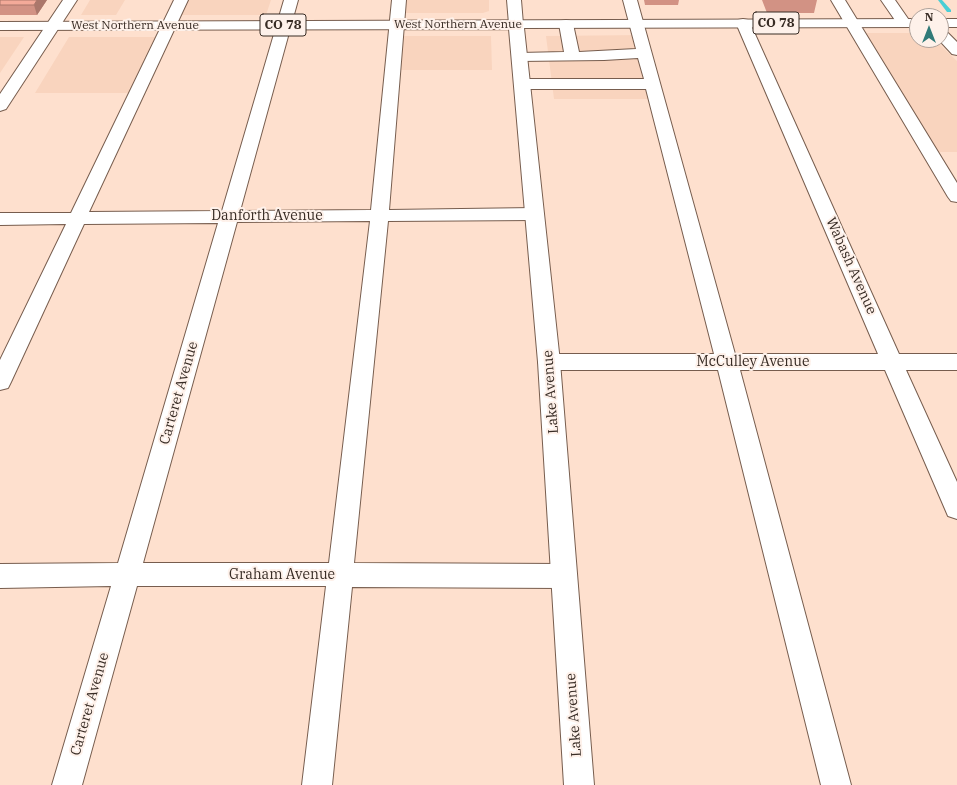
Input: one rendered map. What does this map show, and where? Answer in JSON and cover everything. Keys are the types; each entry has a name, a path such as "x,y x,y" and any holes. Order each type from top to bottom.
{"street":[{"path":"0,106 70,0"},
{"path":"0,382 181,0"},
{"name":"Carteret Avenue","path":"67,785 291,0"},
{"path":"318,785 380,215 399,0"},
{"name":"Lake Avenue","path":"514,0 549,362 579,785"},
{"path":"630,0 727,362 836,785"},
{"path":"838,0 957,197"},
{"path":"888,0 909,22"},
{"name":"Wabash Avenue","path":"743,23 957,509"},
{"name":"West Northern Avenue","path":"0,26 909,23"},
{"path":"566,24 572,56"},
{"path":"949,42 957,51"},
{"path":"520,57 644,53"},
{"path":"522,84 652,84"},
{"name":"Danforth Avenue","path":"0,219 534,214"},
{"name":"McCulley Avenue","path":"549,362 957,362"},
{"name":"Graham Avenue","path":"0,576 128,574 563,576"}],"shaded area":[{"path":"90,0 125,0 116,15 81,15"},
{"path":"176,0 271,0 266,15 169,15"},
{"path":"405,0 489,0 489,11 483,13 403,13"},
{"path":"863,33 909,33 909,48 943,48 957,61 957,152 934,152"},
{"path":"644,35 661,99 554,99 546,36"},
{"path":"402,36 491,36 492,70 399,70"},
{"path":"0,37 24,37 0,73"},
{"path":"69,37 158,37 131,93 35,93"}],"building":[{"path":"0,0 37,0 34,5 0,5"}],"waterway":[{"path":"940,0 947,8"}]}
